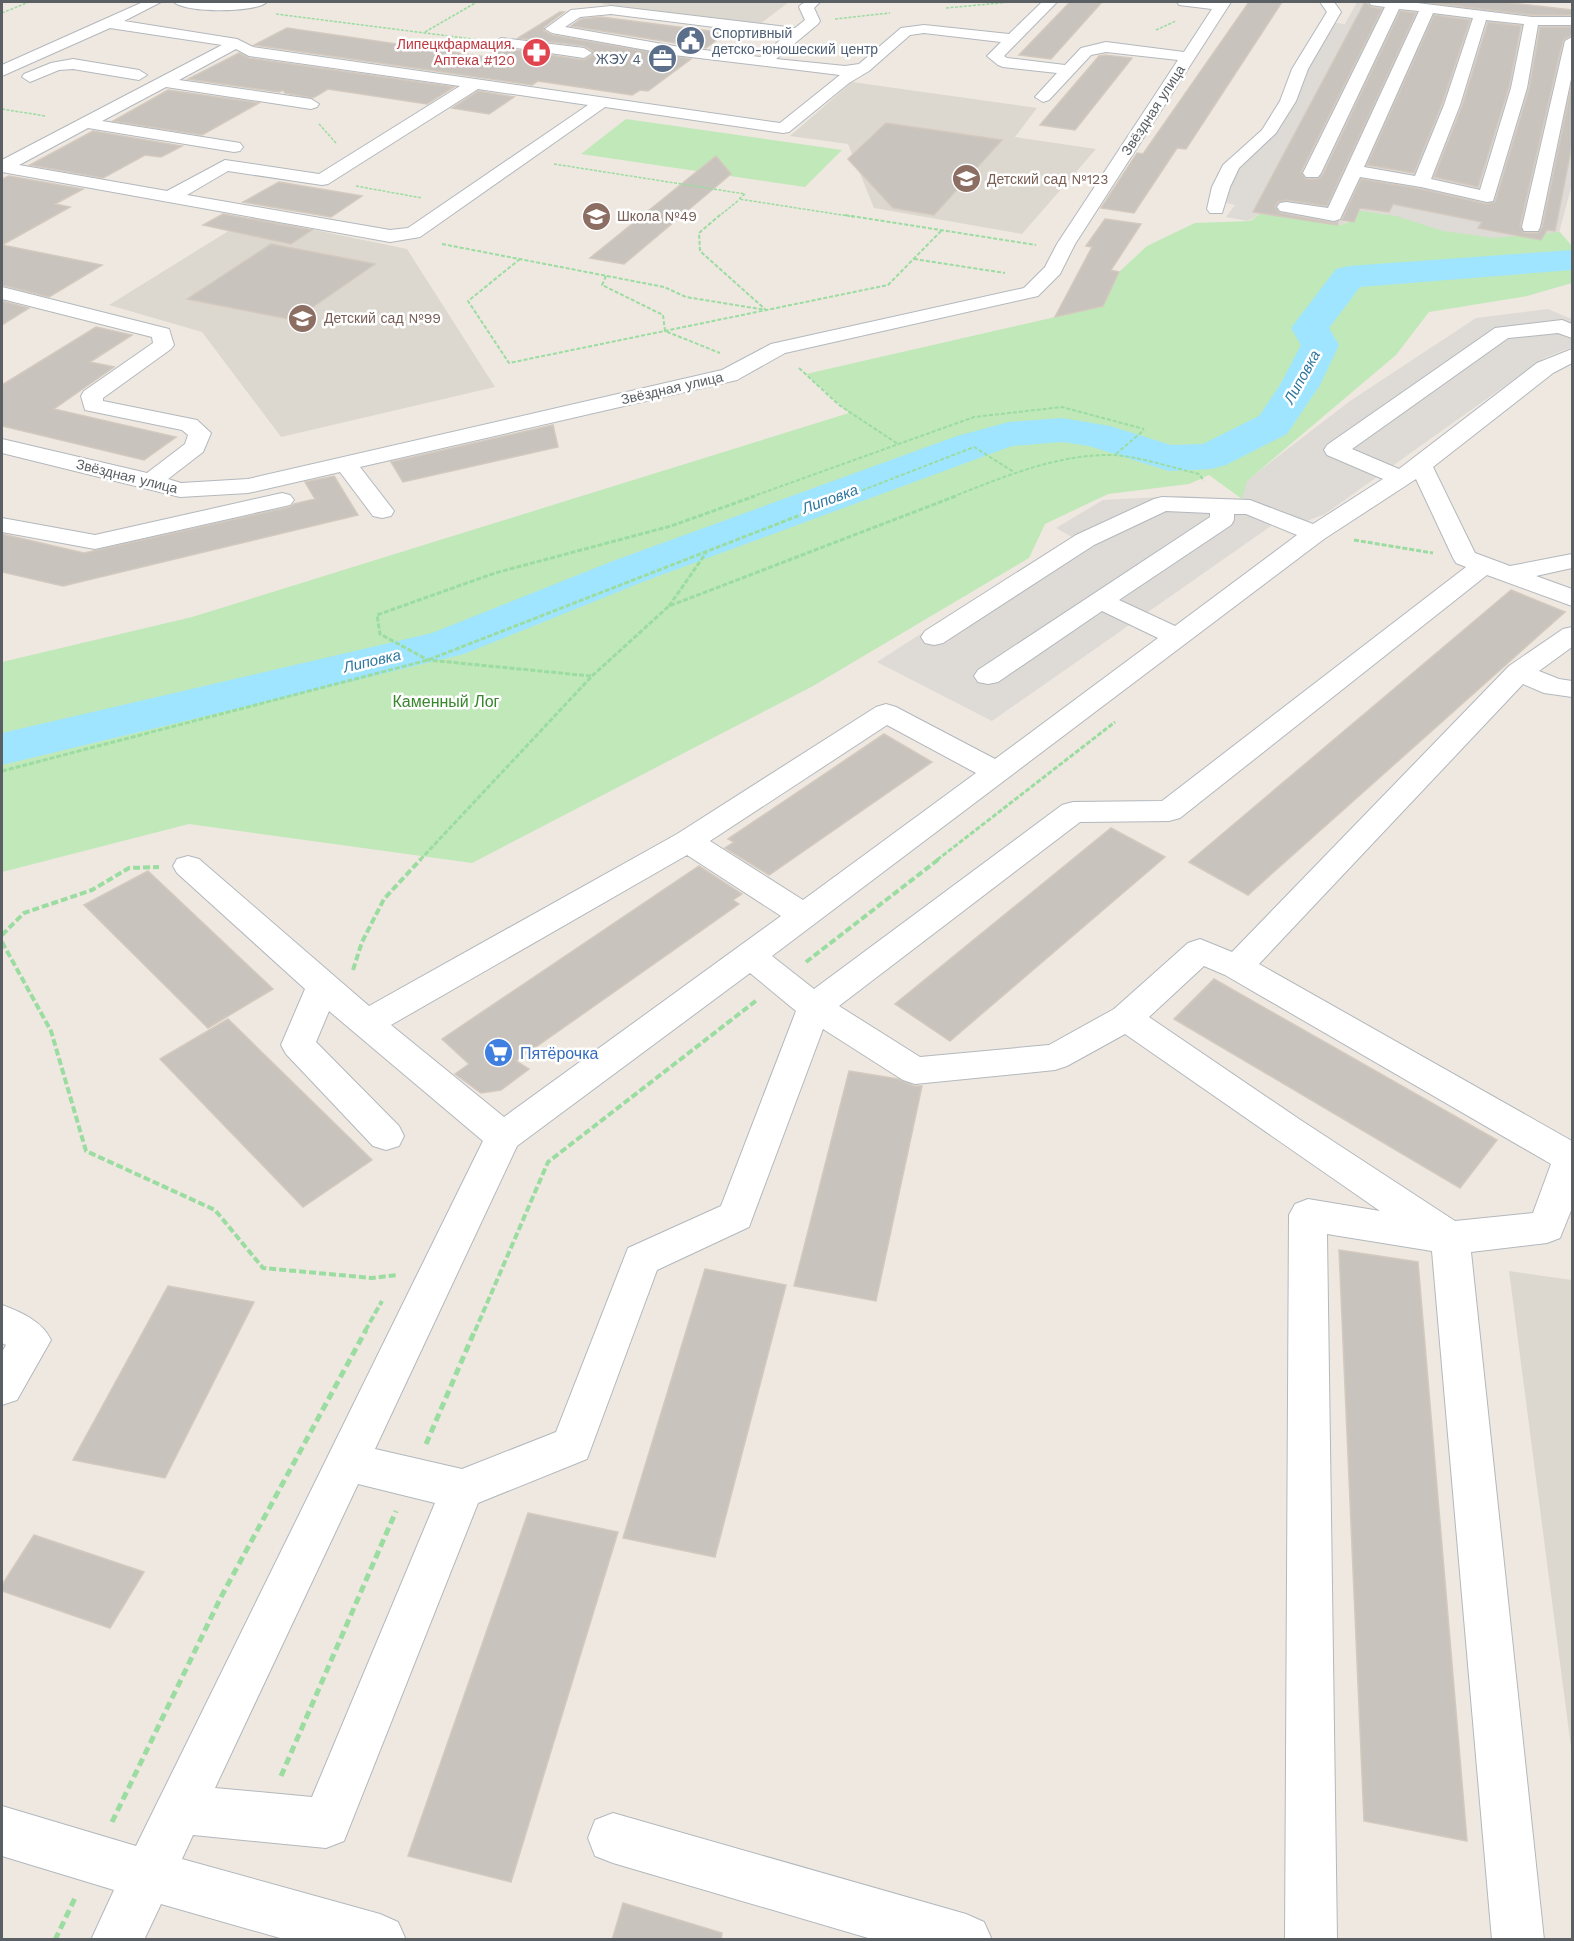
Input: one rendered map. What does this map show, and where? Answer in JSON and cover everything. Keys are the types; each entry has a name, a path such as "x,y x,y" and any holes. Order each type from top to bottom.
{"street":[{"path":"2,71 154,2"},
{"path":"181,2 222,7 260,2"},
{"path":"763,62 813,21 806,7 813,2"},
{"path":"1050,2 995,56 1003,62 1069,70"},
{"path":"1184,2 1218,4"},
{"path":"1216,209 1221,187 1232,165 1268,133 1288,101 1300,69 1334,12 1327,2"},
{"path":"1376,2 1532,21 1572,21"},
{"name":"Звёздная улица","path":"2,446 180,490 248,486 729,375 778,348 1031,292 1053,270 1063,250 1188,57 1218,4"},
{"path":"1312,173 1394,4"},
{"path":"1287,207 1334,215 1428,8"},
{"path":"524,45 576,13 611,10 796,33"},
{"path":"1421,182 1452,105 1481,15"},
{"path":"1354,171 1421,182 1487,197 1519,88 1532,21"},
{"path":"108,22 237,43 249,51 783,128 843,80 864,68 906,31 924,29 1012,39"},
{"path":"552,29 627,40 637,45 763,62 845,71 864,68"},
{"path":"1532,227 1572,41"},
{"path":"501,42 606,55 622,54 637,45"},
{"path":"2,167 237,43"},
{"path":"1043,97 1086,51 1106,47 1188,57"},
{"path":"2,83 22,80 56,66 73,64 139,75"},
{"path":"164,82 305,103"},
{"path":"170,197 225,165 322,180 475,84"},
{"path":"630,106 650,94"},
{"path":"2,167 390,236 413,233 602,102"},
{"path":"85,123 234,147"},
{"path":"2,292 162,333 164,345 92,396 93,405 189,424 200,433 195,447 151,481"},
{"path":"1572,332 1562,326 1502,332 1335,450 1412,472 1465,558 1572,598"},
{"path":"117,1940 503,1137 804,916 1315,534 1412,472 1563,367"},
{"path":"345,463 382,511"},
{"path":"2,525 95,542 360,482"},
{"path":"934,637 1085,540 1162,504 1250,507 1315,534"},
{"path":"988,676 1222,520 1222,506"},
{"path":"347,1462 462,1489 572,1446 642,1259 735,1216 814,1007 1073,812 1169,811 1497,570 1572,561"},
{"path":"1101,601 1177,637"},
{"path":"1237,967 1519,672 1572,635"},
{"path":"1519,672 1554,687 1572,689"},
{"path":"367,1023 688,841 886,713 997,771"},
{"path":"688,841 804,916"},
{"path":"188,866 332,994 503,1137"},
{"path":"750,956 814,1007 915,1071 1055,1057 1126,1018 1200,951 1237,967 1572,1158 1547,1227 1450,1238 1308,1215 1311,1940"},
{"path":"332,994 298,1046 386,1136"},
{"path":"1126,1018 1286,1129 1450,1238"},
{"path":"1450,1238 1518,1940"},
{"path":"2,1322 31,1340 2,1387"},
{"path":"180,1809 326,1823 462,1489"},
{"path":"2,1831 148,1875 380,1940"},
{"path":"613,1838 966,1940"}],"path":[{"path":"2,13 29,2"},
{"path":"424,33 477,2"},
{"path":"1117,49 1218,4"},
{"path":"222,7 501,42"},
{"path":"305,103 352,161"},
{"path":"555,164 745,194 699,233 700,251 766,310"},
{"path":"322,180 457,204"},
{"path":"739,200 1063,250"},
{"path":"520,259 468,301 509,363 888,285 941,231"},
{"path":"447,237 439,243 664,287 686,297 766,310"},
{"path":"914,259 1044,279"},
{"path":"606,276 602,285 663,315 665,331"},
{"path":"665,331 749,364"},
{"path":"778,348 839,405 898,444"},
{"path":"592,676 428,660 380,634 377,615 495,573 671,526 974,417 1062,407 1144,429 1115,455"},
{"path":"2,771 428,660 974,447 1015,473"},
{"path":"669,606 1015,473 1071,457 1115,455 1199,474 1222,506"},
{"path":"1315,534 1420,550 1497,570"},
{"path":"332,994 384,899 592,676 669,606 706,553"},
{"path":"263,1817 548,1162 1122,716"},
{"path":"2,935 24,913 92,890 129,868 188,866"},
{"path":"2,942 51,1031 86,1151 215,1210 263,1268 372,1278 439,1271"}],"shaded area":[{"path":"605,2 789,2 760,24 601,4"},
{"path":"1357,2 1508,2 1572,10 1572,184 1559,233 1492,239 1441,232 1354,210 1349,221 1339,226 1258,215 1248,221 1226,217 1235,205 1219,201 1328,22 1345,24"},
{"name":"Детский сад №123","path":"852,82 1037,108 1015,137 1096,149 1022,234 874,208 848,144 790,136"},
{"name":"Детский сад №99","path":"251,217 407,249 495,387 281,437 202,332 109,305"},
{"path":"1548,309 1569,318 1572,317 1572,347 1544,358 1325,514 1302,523 1271,526 992,721 877,662 1072,537 1056,528 1103,500 1182,496 1242,499 1246,481 1350,401 1476,318"},
{"path":"1509,1271 1572,1280 1572,1755"}],"green space":[{"path":"626,119 842,150 805,187 581,154"},
{"name":"Каменный Лог","path":"1355,210 1396,216 1443,231 1494,238 1560,232 1572,246 1572,283 1527,296 1429,312 1396,355 1247,481 1242,499 1209,475 1189,484 1108,494 1045,524 1029,558 813,686 472,863 189,824 2,872 2,662 192,617 849,413 806,374 1103,306 1119,272 1147,246 1195,223 1250,221 1260,214 1341,225 1351,221"}],"building":[{"path":"1070,2 1102,2 1051,59 1019,55"},
{"path":"1249,2 1282,2 1186,149 1177,148 1134,213 1101,208 1137,153 1143,154"},
{"path":"1365,2 1371,7 1382,9 1301,172 1306,179 1318,179 1323,174 1400,11 1416,13 1327,206 1286,200 1278,202 1275,207 1280,213 1338,222 1337,225 1253,212"},
{"path":"1423,2 1502,2 1572,10 1572,15 1532,15"},
{"path":"560,12 564,12 544,27 544,31 552,35 691,59 648,91 640,90 632,95 538,81 532,85 254,45 287,28 486,57 501,48 584,60 593,55 593,51 584,46 518,38"},
{"path":"1434,15 1470,20 1442,104 1414,173 1367,165"},
{"path":"601,17 726,33 706,48 571,26 581,19"},
{"path":"1488,22 1521,26 1509,87 1478,187 1434,177 1462,106"},
{"path":"1540,27 1572,27 1572,35 1563,40 1520,226 1524,233 1538,233 1542,228 1572,83 1572,145 1555,231 1547,230 1541,240 1478,228 1482,222 1393,204 1389,212 1360,208 1354,222 1342,220 1361,179 1421,189 1486,204 1495,202 1529,89"},
{"path":"239,53 249,58 454,87 427,104 328,89 313,98 285,93 283,90 279,92 188,79"},
{"path":"1099,56 1132,58 1075,130 1040,125"},
{"path":"168,90 259,103 202,135 113,121"},
{"path":"478,91 514,97 489,114 452,108"},
{"path":"886,123 1002,140 934,215 893,208 848,159"},
{"path":"93,131 182,146 161,157 145,155 103,178 30,165"},
{"path":"716,156 731,174 624,264 590,258"},
{"path":"9,176 83,189 55,204 70,207 2,245 2,179"},
{"path":"279,182 362,196 331,217 243,202"},
{"path":"223,214 312,230 291,244 203,225"},
{"path":"1105,219 1141,224 1111,270 1119,272 1103,306 1055,317 1092,247 1086,246"},
{"path":"271,244 375,264 294,320 187,299"},
{"path":"2,245 102,265 49,297 2,285"},
{"path":"2,301 29,308 2,325"},
{"path":"96,327 132,335 90,362 114,367 54,409 176,437 144,460 2,426 2,385"},
{"path":"553,425 558,447 403,482 391,462"},
{"path":"334,476 358,515 63,586 2,572 2,534 84,553 290,507 315,499 305,482"},
{"path":"1511,590 1565,612 1248,895 1189,862"},
{"path":"884,734 932,762 769,875 725,848 734,842 728,839"},
{"path":"1111,828 1165,857 950,1041 895,1004"},
{"path":"699,866 742,894 733,900 739,904 516,1061 529,1069 501,1090 481,1093 455,1074 469,1064 442,1039"},
{"path":"148,871 273,989 208,1028 84,905"},
{"path":"1214,979 1497,1140 1460,1188 1174,1019"},
{"path":"228,1019 372,1160 303,1207 160,1059"},
{"path":"849,1071 898,1079 914,1086 922,1086 876,1301 794,1286"},
{"path":"1339,1250 1418,1262 1467,1841 1364,1821"},
{"path":"705,1269 786,1285 715,1557 623,1538"},
{"path":"168,1286 254,1302 165,1478 73,1460"},
{"path":"528,1513 618,1532 511,1882 408,1856"},
{"path":"34,1535 144,1572 110,1628 2,1591 2,1585"},
{"path":"623,1903 722,1933 721,1940 612,1940"}],"waterway":[{"name":"Липовка","path":"2,749 447,644 629,571 972,445 1009,434 1062,430 1095,435 1169,458 1211,456 1273,425 1300,385 1320,345 1310,328 1349,277 1572,260"}],"place":[{"name":"Спортивный детско-юношеский центр","path":"691,41"},
{"name":"Липецкфармация. Аптека #120","path":"536,52"},
{"name":"ЖЭУ 4","path":"662,59"},
{"name":"Детский сад №123","path":"966,179"},
{"name":"Школа №49","path":"596,216"},
{"name":"Детский сад №99","path":"303,318"},
{"name":"Пятёрочка","path":"499,1053"}]}
